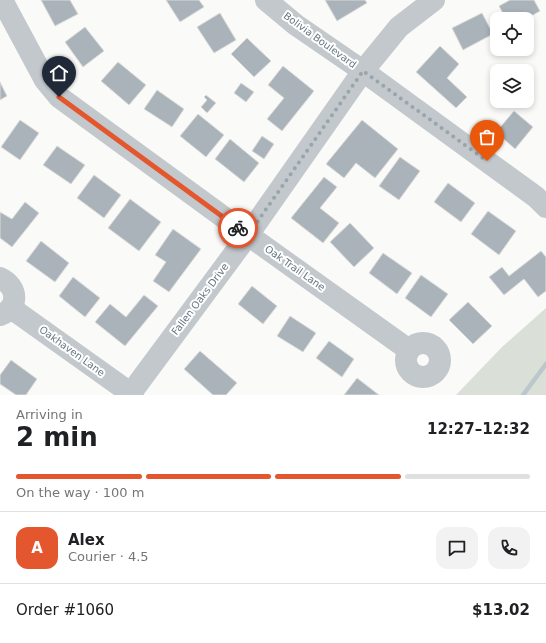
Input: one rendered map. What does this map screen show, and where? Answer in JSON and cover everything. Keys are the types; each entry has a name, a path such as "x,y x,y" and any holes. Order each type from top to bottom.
{"street":[{"name":"Oak Trail Lane","path":"2,0 45,80 59,97 409,350"},
{"name":"Bolivia Boulevard","path":"267,0 296,25 543,196"},
{"name":"Fallen Oaks Drive","path":"132,394 248,235 363,71 399,27 434,0"},
{"name":"Oakhaven Lane","path":"0,278 12,286 15,293 14,301 6,312 132,394"}],"shaded area":[{"path":"546,308 546,395 456,395 502,347"}],"building":[{"path":"41,0 70,0 78,14 55,26"},
{"path":"166,0 199,0 204,7 180,22"},
{"path":"325,0 365,0 367,3 337,21"},
{"path":"510,0 534,0 540,11 534,14 534,12 502,12 499,6"},
{"path":"220,13 236,40 214,53 197,27"},
{"path":"482,13 490,28 490,36 463,50 452,28"},
{"path":"85,27 104,51 83,67 65,42"},
{"path":"247,38 271,61 254,77 231,54"},
{"path":"440,46 459,64 447,78 467,97 456,108 416,72"},
{"path":"118,62 146,85 129,105 101,81"},
{"path":"283,66 314,91 282,131 267,119 284,98 268,85"},
{"path":"0,82 7,96 0,100"},
{"path":"241,83 254,92 246,102 234,93"},
{"path":"157,90 184,109 172,127 144,109"},
{"path":"206,95 216,103 207,113 201,107 207,100 204,97"},
{"path":"514,111 533,127 515,149 496,132"},
{"path":"198,114 224,135 206,157 180,136"},
{"path":"20,120 39,133 20,160 1,147"},
{"path":"362,120 398,149 375,178 356,163 344,178 326,164"},
{"path":"262,136 274,144 264,159 252,151"},
{"path":"230,139 259,163 244,182 215,159"},
{"path":"57,146 85,165 71,184 43,165"},
{"path":"400,157 420,171 399,200 379,186"},
{"path":"94,175 121,195 104,218 77,198"},
{"path":"324,177 337,187 320,208 339,223 323,243 291,218"},
{"path":"448,183 475,203 461,222 434,202"},
{"path":"130,199 161,222 139,251 108,228"},
{"path":"25,202 39,213 12,247 0,238 0,212 12,219"},
{"path":"488,211 516,231 499,255 471,234"},
{"path":"350,223 374,248 354,267 330,242"},
{"path":"173,229 201,249 169,292 153,281 166,262 155,255"},
{"path":"41,241 69,263 55,282 26,261"},
{"path":"541,251 546,257 546,291 538,297 524,279 504,295 489,277 502,267 509,276"},
{"path":"383,253 412,273 397,294 369,273"},
{"path":"421,275 448,294 431,317 405,298"},
{"path":"73,277 100,298 85,317 59,296"},
{"path":"252,286 277,306 263,324 238,304"},
{"path":"144,295 158,306 125,346 95,322 110,304 126,317"},
{"path":"468,302 492,326 473,344 449,320"},
{"path":"290,316 316,333 303,352 277,336"},
{"path":"329,341 354,359 342,377 316,358"},
{"path":"200,351 237,383 226,395 213,395 184,369"},
{"path":"11,360 37,379 26,395 16,395 0,384 0,375"},
{"path":"357,378 379,395 344,395"}],"waterway":[{"path":"523,395 546,364"}],"way so far":[{"path":"238,228 248,235 363,71 487,161"}],"route":[{"path":"59,97 238,228"}]}
